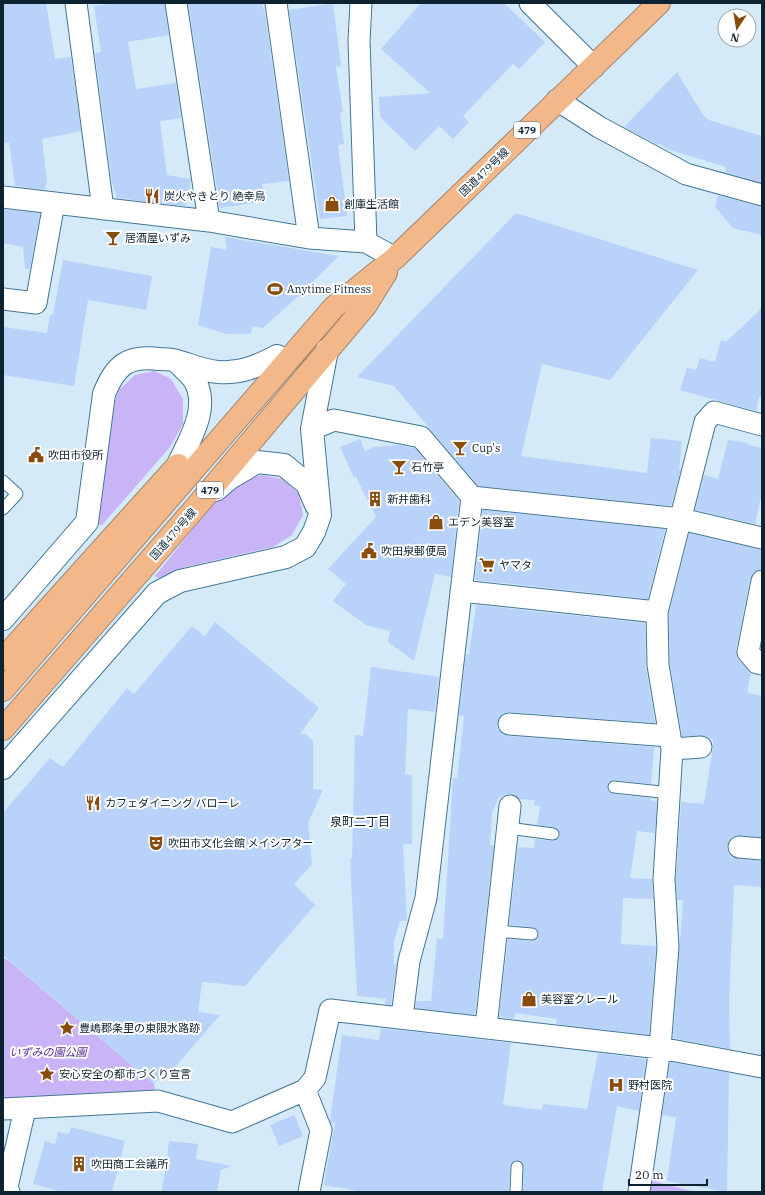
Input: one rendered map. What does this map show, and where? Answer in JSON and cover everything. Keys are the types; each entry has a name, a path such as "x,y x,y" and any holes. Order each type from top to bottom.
{"highway":[{"name":"国道479号線","path":"3,690 334,307 395,258 659,3"},
{"name":"国道479号線","path":"9,722 196,508 327,350 366,306 395,258"},
{"name":"479","path":"3,659 277,356 334,307"}],"street":[{"path":"76,3 103,208"},
{"path":"176,3 209,221"},
{"path":"276,3 309,238"},
{"path":"361,3 359,40 366,242"},
{"path":"530,3 594,67"},
{"path":"557,100 599,127 686,174 762,195"},
{"path":"3,195 54,203 209,221 309,238 366,242 395,258"},
{"path":"3,299 36,303 54,203"},
{"path":"3,768 157,593 180,581 286,557 305,547 314,532 320,515 312,429 327,350"},
{"path":"3,619 87,522 104,394 110,380 127,361 144,357 175,360 218,372 238,371 256,367 277,356"},
{"path":"175,360 190,374 195,382 199,394 200,407 197,423 178,465"},
{"path":"639,1192 660,1048 668,947 664,879 670,793 671,742 658,665 657,612 705,422 714,412 762,425"},
{"path":"312,429 334,420 422,437 472,497 681,519 762,538"},
{"path":"196,508 230,478 257,462 284,465 307,484 320,515"},
{"path":"402,1017 410,961 426,898 472,497"},
{"path":"762,581 748,652 757,663 762,664"},
{"path":"461,591 657,612"},
{"path":"509,724 671,742 701,747"},
{"path":"486,1027 510,806"},
{"path":"740,847 762,849"},
{"path":"3,1109 158,1101 232,1122 304,1090 315,1078 330,1010 402,1017 660,1048 762,1067"},
{"path":"304,1090 321,1130 309,1192"},
{"path":"9,1192 7,1187 25,1109"}],"lane":[{"path":"3,481 17,494 3,509"},
{"path":"614,787 670,793"},
{"path":"508,828 553,834"},
{"path":"497,931 532,934"},
{"path":"516,1192 517,1167"}],"green space":[{"path":"154,371 171,379 183,399 183,424 170,447 102,525 97,524 110,414 119,390 135,375"},
{"path":"261,475 283,479 299,494 303,515 292,535 273,547 185,567 160,579 155,576 221,494 241,482"},
{"name":"いずみの園公園","path":"3,958 8,960 154,1084 155,1091 3,1099"},
{"path":"649,1180 695,1192 647,1192"}],"building":[{"path":"3,3 46,3 55,59 71,57 81,131 42,139 47,181 45,190 15,186 9,142 3,143"},
{"path":"116,3 164,3 169,35 128,42 136,89 176,83 181,118 160,121 167,175 191,179 186,206 117,198 112,182 95,53 101,52 94,6"},
{"path":"188,3 262,3 265,13 289,181 262,184 265,198 253,200 254,203 220,208"},
{"path":"333,3 341,66 336,67 343,112 340,113 344,144 338,145 347,216 320,219 289,10"},
{"path":"421,3 504,3 545,42 519,69 513,64 463,116 469,122 453,139 439,126 415,151 380,117 379,97 430,93 381,49"},
{"path":"677,72 703,115 709,120 762,136 762,183 725,172 726,167 667,149 660,144 658,145 624,127"},
{"path":"718,195 762,207 762,235 733,228 715,207"},
{"path":"3,209 40,213 30,269 25,269 23,247 3,243"},
{"path":"516,213 698,270 610,380 542,364 521,456 647,473 651,438 682,441 679,469 681,470 671,506 478,486 394,386 357,377"},
{"path":"225,237 339,256 302,293 263,328 252,326 251,334 226,334 198,325 211,247 227,250"},
{"path":"63,260 152,276 146,310 88,300 74,386 3,375 3,327 47,333 50,315 53,315"},
{"path":"762,308 762,398 759,397 756,411 680,390 687,368 696,370 700,358 715,362 721,340 726,342"},
{"path":"360,439 365,451 374,447 397,445 415,448 459,501 451,577 435,574 414,661 388,642 390,631 366,625 333,601 346,584 328,569 376,517 356,477 354,478 340,447"},
{"path":"728,440 749,443 748,445 762,448 762,493 755,524 695,510 704,475 718,479"},
{"path":"483,510 665,529 648,599 475,580"},
{"path":"689,533 762,550 762,569 753,573 750,579 736,650 739,660 751,672 747,693 762,696 762,837 734,836 729,840 727,846 728,852 732,857 762,861 762,887 734,885 729,1003 730,1049 673,1038 683,900 677,900 676,879 681,802 704,804 713,747 713,739 706,736 682,736 670,664 669,613"},
{"path":"476,605 645,623 646,667 655,723 510,712 504,713 499,717 497,724 498,729 502,734 508,736 654,747 651,784 614,780 609,783 607,787 613,794 650,798 650,800 657,801 655,833 637,831 630,878 652,879 653,899 623,898 621,944 656,946 649,1035 556,1024 557,1019 516,1013 514,1019 499,1017 508,939 532,941 539,935 538,931 533,927 509,925 518,847 534,848 535,839 555,841 560,835 557,828 537,825 540,806 534,806 535,800 519,799 512,794 499,797 492,813 490,845 494,845 475,1015 415,1008 416,1001 431,1001 437,939 443,939 453,778 457,778 464,716 459,715 466,654 469,655"},
{"name":"吹田市文化会館 メイシアター","path":"215,622 319,708 300,734 306,734 313,741 313,789 323,790 308,823 312,864 294,884 315,905 245,986 202,982 198,1012 220,1015 164,1080 160,1077 154,1084 3,955 3,813 50,758 63,767 127,688 134,694 192,626 205,636"},
{"path":"371,667 439,677 435,712 408,709 405,774 412,775 412,844 403,844 407,921 400,921 394,941 394,964 397,964 391,1005 385,1004 386,999 357,996 350,859 352,859 355,735 363,736"},
{"path":"381,1028 511,1043 503,1105 542,1110 543,1104 587,1109 598,1053 646,1059 639,1111 617,1106 602,1192 523,1192 524,1167 521,1161 517,1160 511,1163 510,1166 509,1192 363,1192 324,1185 335,1122 331,1124 330,1120 342,1035 379,1040"},
{"path":"670,1062 729,1073 727,1192 667,1181 676,1117 662,1115"},
{"path":"294,1115 303,1136 279,1146 270,1125"},
{"name":"吹田商工会議所","path":"71,1127 125,1141 112,1192 62,1192 33,1184 45,1141 55,1144 58,1132 69,1134"},
{"path":"169,1141 198,1144 196,1159 232,1166 221,1170 217,1192 161,1192"}],"place":[{"name":"炭火やきとり 絶幸鳥","path":"152,196"},
{"name":"創庫生活館","path":"332,204"},
{"name":"居酒屋いずみ","path":"113,238"},
{"name":"Anytime Fitness","path":"275,289"},
{"name":"Cup's","path":"460,448"},
{"name":"吹田市役所","path":"36,455"},
{"name":"石竹亭","path":"399,467"},
{"name":"新井歯科","path":"375,499"},
{"name":"エデン美容室","path":"436,522"},
{"name":"吹田泉郵便局","path":"369,551"},
{"name":"ヤマタ","path":"487,565"},
{"name":"カフェダイニング バローレ","path":"93,803"},
{"name":"吹田市文化会館 メイシアター","path":"156,843"},
{"name":"美容室クレール","path":"529,999"},
{"name":"豊嶋郡条里の東限水路跡","path":"67,1028"},
{"name":"安心安全の都市づくり宣言","path":"47,1074"},
{"name":"野村医院","path":"616,1085"},
{"name":"吹田商工会議所","path":"79,1164"}],"district":[{"name":"泉町二丁目","path":"360,822"}]}
